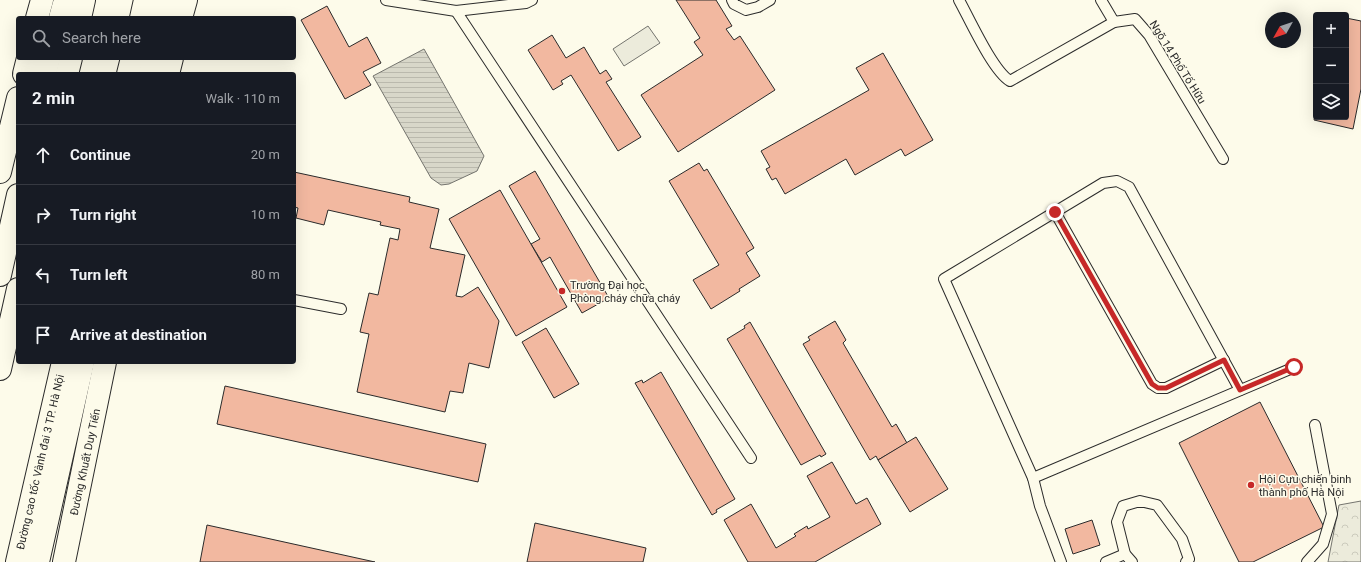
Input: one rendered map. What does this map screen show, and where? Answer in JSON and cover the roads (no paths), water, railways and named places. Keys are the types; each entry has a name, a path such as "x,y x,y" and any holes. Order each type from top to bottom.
{"main road":[{"path":"38,16 42,0"},
{"path":"61,16 65,0"},
{"path":"80,16 84,0"},
{"path":"141,16 145,0"},
{"path":"162,16 166,0"},
{"path":"182,16 186,0"},
{"path":"24,72 28,60"},
{"path":"46,72 48,60"},
{"path":"68,72 70,60"},
{"path":"128,72 132,60"},
{"path":"150,72 153,60"},
{"path":"168,72 172,60"},
{"path":"0,172 16,106"},
{"path":"0,275 16,204"},
{"path":"0,369 16,298"},
{"name":"Đường cao tốc Vành đai 3 TP. Hà Nội","path":"17,562 63,364"},
{"path":"38,562 84,364"},
{"name":"Đường Khuất Duy Tiến","path":"64,562 105,364"}],"lane":[{"path":"386,0 456,11 526,3 532,0"},
{"path":"732,0 734,4 746,10 758,7 770,0"},
{"path":"959,0 996,67 1004,78 1010,81 1114,22 1101,0"},
{"path":"456,11 751,458"},
{"name":"Ngõ 14 Phố Tố Hữu","path":"1114,22 1135,19 1149,35 1223,159"},
{"path":"1061,562 1040,506 1033,478 944,279 1103,183 1118,181 1129,187 1240,390"},
{"path":"1055,212 1152,384 1158,388 1166,388 1224,360"},
{"path":"296,300 341,309"},
{"path":"1033,478 1294,367"},
{"path":"1307,562 1323,544 1332,514 1315,425"},
{"path":"1132,562 1125,554 1117,522 1123,506 1140,500 1157,506 1182,539 1188,559 1186,562"},
{"path":"1106,562 1125,554"}],"place":[{"name":"Trường Đại học Phòng cháy chữa cháy","path":"562,291"},
{"name":"Hội Cựu chiến binh thành phố Hà Nội","path":"1251,485"}]}
